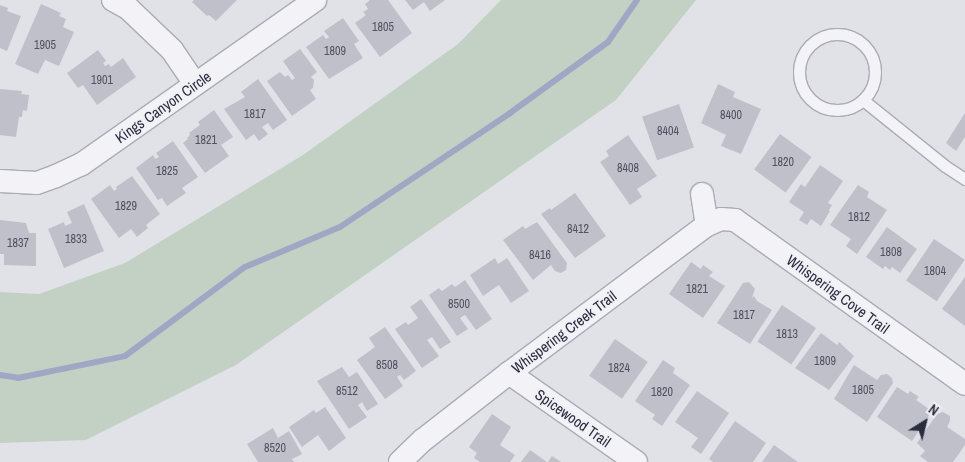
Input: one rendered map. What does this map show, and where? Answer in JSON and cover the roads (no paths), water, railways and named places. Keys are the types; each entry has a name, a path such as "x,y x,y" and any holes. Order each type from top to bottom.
{"street":[{"path":"113,0 129,10 172,50 195,84"},
{"name":"Kings Canyon Circle","path":"0,181 37,183 82,164 315,0"},
{"path":"702,194 707,225"},
{"name":"Whispering Cove Trail","path":"707,225 721,219 735,220 965,384"},
{"name":"Whispering Creek Trail","path":"400,462 423,440 509,373 707,225"},
{"name":"Spicewood Trail","path":"509,373 636,462"}],"lane":[{"path":"833,33 846,34 858,40 871,55 874,62 875,76 870,92 863,100 854,106 842,110 822,107 810,99 800,83 798,68 802,55 812,42 833,33"},
{"path":"863,100 945,166 965,179"}],"waterway":[{"path":"0,375 18,378 125,356 245,267 340,227 510,113 608,42 637,0"}]}
